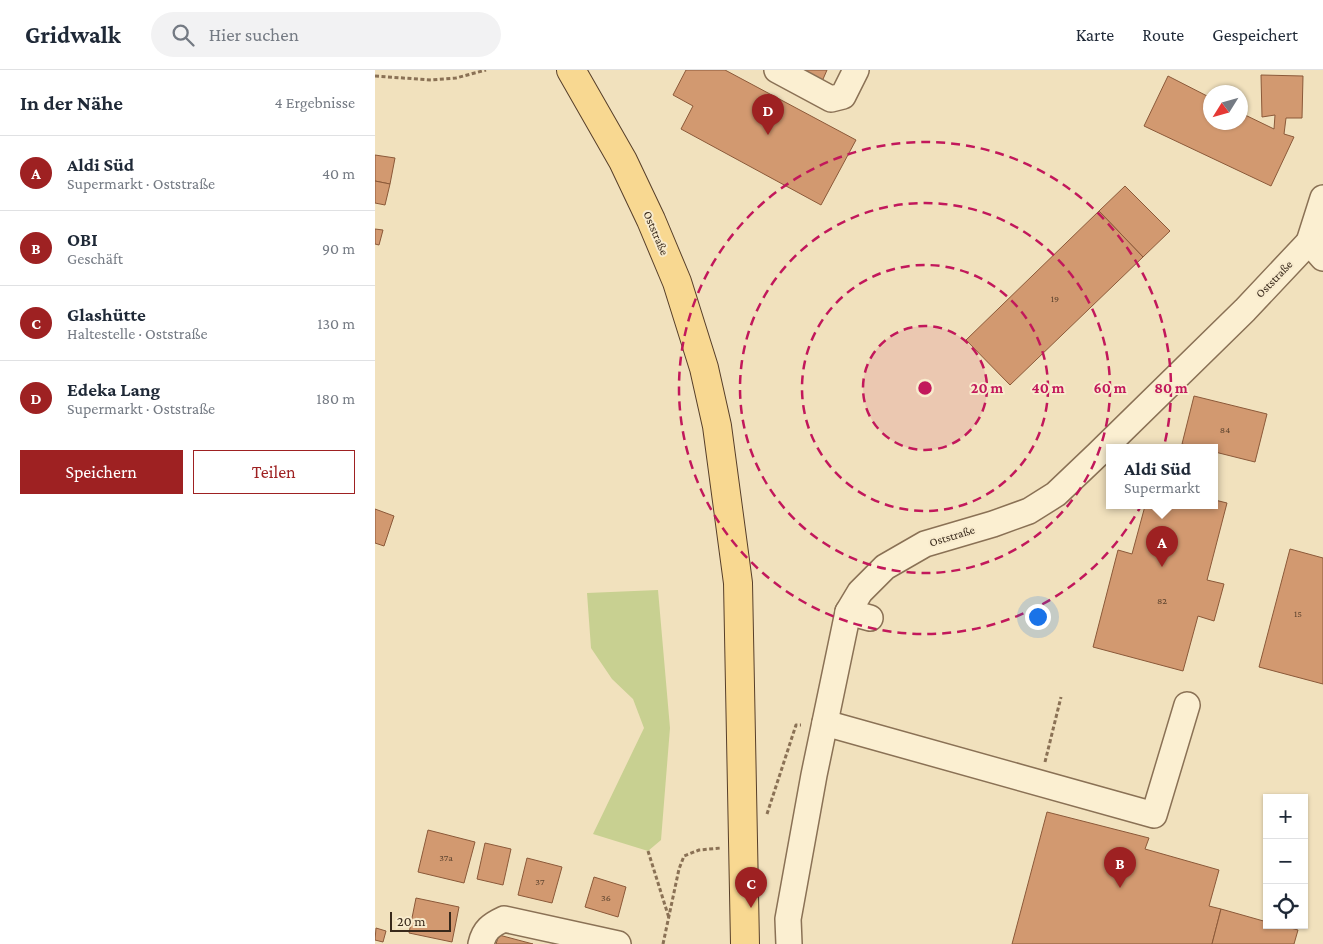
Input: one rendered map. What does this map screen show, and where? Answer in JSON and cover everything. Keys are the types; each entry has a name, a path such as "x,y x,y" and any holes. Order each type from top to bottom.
{"main road":[{"name":"Oststraße","path":"551,70 591,106"},
{"name":"Oststraße","path":"571,70 623,161 651,220 677,282 704,368 717,426 738,583 745,944"},
{"name":"Oststraße","path":"704,368 720,583 727,944"}],"street":[{"path":"777,70 831,99 843,96 856,70"},
{"path":"1316,250 1323,198"},
{"name":"Oststraße","path":"1108,444 1245,310 1316,250"},
{"name":"Oststraße","path":"789,944 788,919 825,723 859,615 860,592 885,567 925,544 1029,512 1056,494 1106,446"},
{"path":"825,723 1154,815 1187,705"},
{"path":"481,944 484,932 493,924 505,919 618,944"}],"path":[{"path":"375,76 431,80 456,78 487,70"},
{"path":"1040,783 1061,697"},
{"path":"648,851 669,919"}],"green space":[{"path":"658,590 670,728 661,840 648,851 593,834 644,728 633,699 612,679 591,648 587,593"}],"building":[{"path":"686,70 725,70 856,140 821,205 681,129 693,106 673,95"},
{"path":"788,70 827,70 820,86"},
{"path":"1261,75 1303,76 1302,118 1286,118 1284,134 1294,137 1271,186 1144,126 1168,76 1203,94 1203,130 1248,130 1248,116 1274,129 1275,115 1262,117"},
{"path":"375,155 395,158 390,184 375,181"},
{"path":"375,181 390,184 385,205 375,203"},
{"path":"1125,186 1170,231 1143,257 1099,211"},
{"path":"1099,211 1143,257 1010,385 966,340"},
{"path":"375,229 383,230 379,245 375,244"},
{"path":"1194,396 1267,414 1255,462 1218,453 1218,444 1182,444"},
{"path":"1218,501 1227,503 1207,580 1224,584 1214,621 1198,616 1183,671 1093,647 1118,550 1132,554 1144,509 1218,509"},
{"path":"375,509 394,516 384,546 375,543"},
{"path":"1290,549 1323,558 1323,684 1259,667"},
{"path":"1047,812 1149,838 1145,849 1219,870 1209,906 1221,909 1212,944 1012,944"},
{"path":"428,830 475,842 464,883 418,872"},
{"path":"485,843 511,849 503,885 477,879"},
{"path":"527,858 562,867 552,903 518,895"},
{"path":"594,877 626,887 618,917 585,907"},
{"path":"416,898 459,907 452,942 409,933"},
{"path":"1221,909 1263,921 1263,929 1298,930 1294,944 1212,944"},
{"path":"376,928 386,931 383,942 375,940"},
{"path":"499,935 533,944 496,944"}],"place":[{"name":"Edeka Lang","path":"768,135"},
{"name":"Aldi Süd","path":"1162,567"},
{"name":"OBI","path":"1120,888"},
{"name":"Glashütte","path":"751,908"}]}
